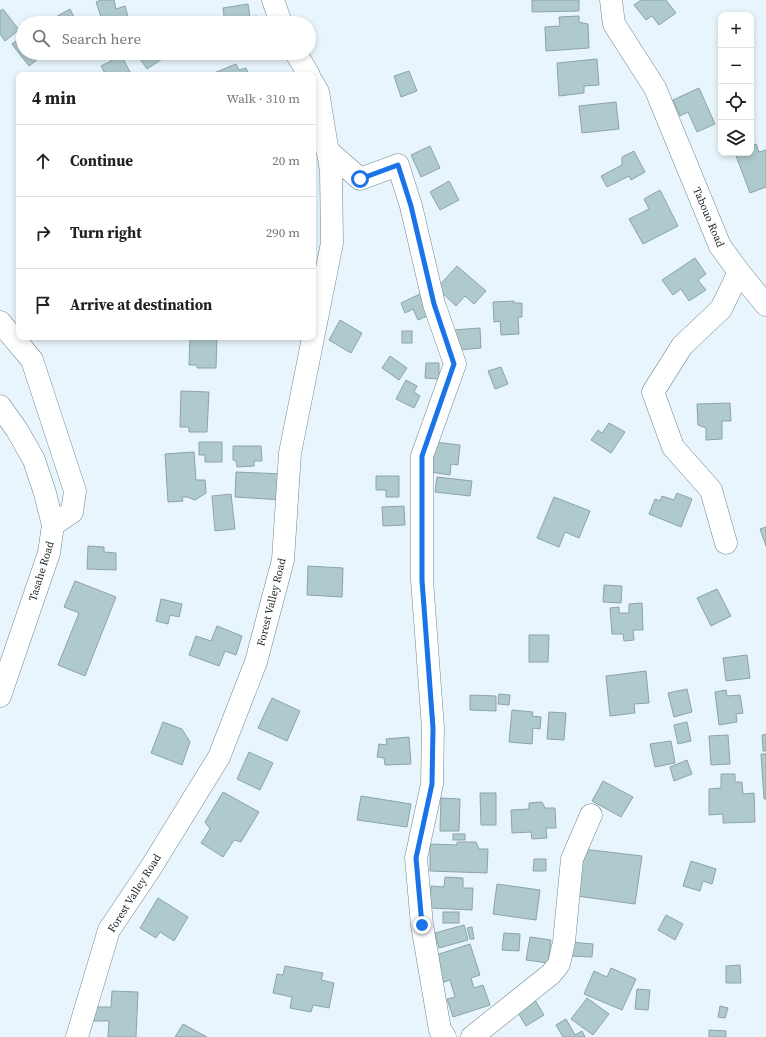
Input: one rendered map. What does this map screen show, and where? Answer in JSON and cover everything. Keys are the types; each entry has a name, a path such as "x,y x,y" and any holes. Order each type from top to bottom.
{"street":[{"path":"273,0 279,16"},
{"name":"Tabouo Road","path":"611,0 614,24 655,88 720,246 766,306"},
{"path":"300,60 307,72"},
{"name":"Forest Valley Road","path":"316,88 318,92 331,171 332,243 316,323"},
{"path":"327,150 360,179 398,165 411,206 434,304 454,364 422,456 422,580 433,728 432,784 416,858 422,925 440,1030 445,1037"},
{"path":"726,543 711,490 673,447 653,392 682,346 721,309 739,272"},
{"path":"0,322 32,360 75,491 72,512 54,525"},
{"name":"Forest Valley Road","path":"78,1037 109,930 150,869 219,757 256,662 283,560 290,453 313,340"},
{"name":"Tasahe Road","path":"0,406 17,430 34,460 54,525 49,553 0,696"},
{"path":"472,1037 551,974 559,964 564,942 572,859 591,815"}],"building":[{"path":"101,0 114,0 116,9 125,6 128,16 101,16 96,2"},
{"path":"532,0 579,0 579,11 532,12"},
{"path":"641,0 666,0 676,13 659,25 652,16 646,20 634,5"},
{"path":"248,4 250,16 224,16 223,8"},
{"path":"3,9 16,26 16,32 5,41 0,34 0,11"},
{"path":"70,9 74,16 58,16"},
{"path":"579,16 579,22 588,24 589,48 546,51 545,27 560,26 559,17"},
{"path":"16,41 16,49 12,44"},
{"path":"597,59 599,85 584,86 584,93 559,96 557,63"},
{"path":"24,60 37,60 29,66"},
{"path":"124,60 130,72 104,72 101,66 111,61"},
{"path":"141,60 160,60 147,69"},
{"path":"236,64 239,70 246,68 248,72 216,72"},
{"path":"409,71 417,91 401,97 394,76"},
{"path":"699,88 715,124 697,132 688,112 680,116 673,100"},
{"path":"616,102 619,129 582,133 579,106"},
{"path":"756,144 759,152 766,150 766,187 750,193 736,156 754,156 754,145"},
{"path":"430,146 440,168 421,177 411,155"},
{"path":"634,151 645,172 631,180 629,176 607,187 601,176 622,165 622,157"},
{"path":"449,181 459,200 440,210 430,192"},
{"path":"660,190 678,226 643,244 629,219 649,209 644,199"},
{"path":"695,258 706,274 698,280 706,290 689,301 681,289 673,295 662,280"},
{"path":"457,266 486,291 474,304 465,296 456,306 437,288"},
{"path":"422,293 432,314 418,320 413,309 405,313 401,303"},
{"path":"514,301 514,303 522,303 522,317 518,317 519,334 501,335 500,321 494,322 493,302"},
{"path":"340,320 362,333 351,353 329,340"},
{"path":"480,328 481,348 458,350 453,330"},
{"path":"402,331 412,331 412,343 402,343"},
{"path":"190,340 217,340 216,368 197,368 197,365 189,365"},
{"path":"390,356 407,368 399,380 382,368"},
{"path":"426,363 439,363 439,379 425,378"},
{"path":"501,367 508,384 495,389 488,371"},
{"path":"406,380 417,386 414,392 420,396 414,408 396,399"},
{"path":"181,391 209,392 207,432 189,432 189,427 180,427"},
{"path":"730,403 731,421 722,421 722,439 706,440 706,428 698,425 697,404"},
{"path":"609,423 625,432 611,453 591,440 598,430 602,433"},
{"path":"199,442 222,442 222,462 205,462 205,455 199,455"},
{"path":"435,442 460,445 458,465 451,464 450,475 431,472"},
{"path":"233,446 261,446 262,461 254,461 254,466 237,467 236,461 233,460"},
{"path":"194,452 196,480 205,480 206,493 195,500 182,497 183,501 168,502 165,454"},
{"path":"236,472 284,474 283,500 235,497"},
{"path":"376,476 399,476 399,497 386,497 386,490 376,490"},
{"path":"437,477 472,481 470,496 435,492"},
{"path":"677,493 692,499 681,527 649,514 655,499 660,501 662,496 674,500"},
{"path":"231,494 235,529 215,531 212,496"},
{"path":"554,497 590,511 579,538 565,532 559,547 537,538"},
{"path":"404,506 405,525 383,526 382,507"},
{"path":"766,527 766,546 760,529"},
{"path":"88,546 104,547 104,552 116,553 116,570 87,569"},
{"path":"308,566 343,568 342,597 307,595"},
{"path":"75,581 116,597 85,676 58,665 79,613 64,607"},
{"path":"604,585 622,586 621,603 603,602"},
{"path":"717,589 731,616 711,626 697,598"},
{"path":"161,599 182,604 179,617 170,615 168,624 156,621"},
{"path":"642,603 643,630 633,630 634,640 624,641 623,634 612,634 610,608 619,607 619,613 629,613 629,604"},
{"path":"217,626 242,636 236,655 225,651 219,666 189,655 196,636 211,641"},
{"path":"529,635 549,635 548,662 529,662"},
{"path":"747,655 750,678 726,681 723,658"},
{"path":"646,671 649,703 634,704 635,713 610,716 606,676"},
{"path":"687,689 692,712 674,717 668,693"},
{"path":"726,690 727,696 740,695 743,713 736,714 737,722 719,725 715,692"},
{"path":"499,694 510,695 509,705 498,704"},
{"path":"470,695 496,696 496,711 470,710"},
{"path":"272,698 300,711 287,741 258,728"},
{"path":"512,710 533,712 532,716 541,717 540,729 533,728 532,744 509,742"},
{"path":"549,712 566,713 564,740 547,739"},
{"path":"163,722 182,729 190,742 182,765 151,753"},
{"path":"687,722 691,741 678,744 674,725"},
{"path":"766,734 766,751 763,751 762,735"},
{"path":"728,735 730,764 711,765 709,736"},
{"path":"409,737 411,764 385,765 384,758 377,757 379,744 387,745 386,739"},
{"path":"671,741 675,763 655,767 650,744"},
{"path":"249,752 273,763 260,790 237,779"},
{"path":"761,754 766,754 766,799 764,799"},
{"path":"687,760 692,774 674,781 670,767"},
{"path":"721,774 735,774 735,782 742,782 743,794 754,793 755,822 723,823 723,814 709,815 709,789 721,788"},
{"path":"603,781 633,797 621,817 592,801"},
{"path":"223,792 259,812 241,842 234,840 223,857 201,843 210,829 205,822"},
{"path":"480,793 496,793 496,825 481,825"},
{"path":"361,796 411,804 407,827 357,820"},
{"path":"441,798 460,799 459,831 440,831"},
{"path":"542,802 545,808 555,808 556,828 546,828 547,838 532,839 531,832 512,833 511,810 529,809 529,803"},
{"path":"453,834 465,834 465,840 453,840"},
{"path":"457,842 476,842 479,849 488,849 487,873 430,871 430,844 457,845"},
{"path":"583,849 642,856 635,904 577,896"},
{"path":"534,859 546,859 546,871 533,871"},
{"path":"691,861 716,869 712,884 703,881 700,891 683,886"},
{"path":"445,877 463,878 463,888 473,888 472,910 430,908 431,886 444,887"},
{"path":"497,884 540,890 536,920 493,914"},
{"path":"158,898 188,917 174,941 160,932 156,938 140,928"},
{"path":"443,912 459,912 459,923 443,923"},
{"path":"666,915 683,924 675,940 658,930"},
{"path":"464,925 468,940 439,948 435,933"},
{"path":"472,927 474,939 470,939 467,928"},
{"path":"504,933 520,934 519,951 502,950"},
{"path":"530,937 551,940 548,963 526,960"},
{"path":"570,942 593,944 592,957 569,956"},
{"path":"470,944 480,975 471,978 474,988 483,985 490,1005 453,1017 447,999 455,997 450,980 441,983 433,956"},
{"path":"740,965 741,983 726,983 726,966"},
{"path":"285,966 323,973 321,980 334,983 329,1008 313,1005 311,1012 290,1008 292,997 273,993 277,974 283,975"},
{"path":"611,968 636,979 622,1010 584,994 594,971 607,977"},
{"path":"637,989 650,990 648,1010 635,1009"},
{"path":"112,991 138,992 136,1037 108,1037 109,1021 94,1021 95,1007 111,1007"},
{"path":"587,998 609,1014 593,1035 571,1019"},
{"path":"535,1000 544,1015 526,1026 517,1011"},
{"path":"720,1006 728,1008 725,1018 718,1017"},
{"path":"566,1019 575,1035 582,1031 585,1037 563,1037 556,1025"},
{"path":"183,1024 207,1037 175,1037"},
{"path":"709,1030 726,1031 726,1037 709,1037"}],"route":[{"path":"360,179 398,165 411,206 434,304 454,364 422,456 422,580 433,728 432,784 416,858 422,925"}]}
